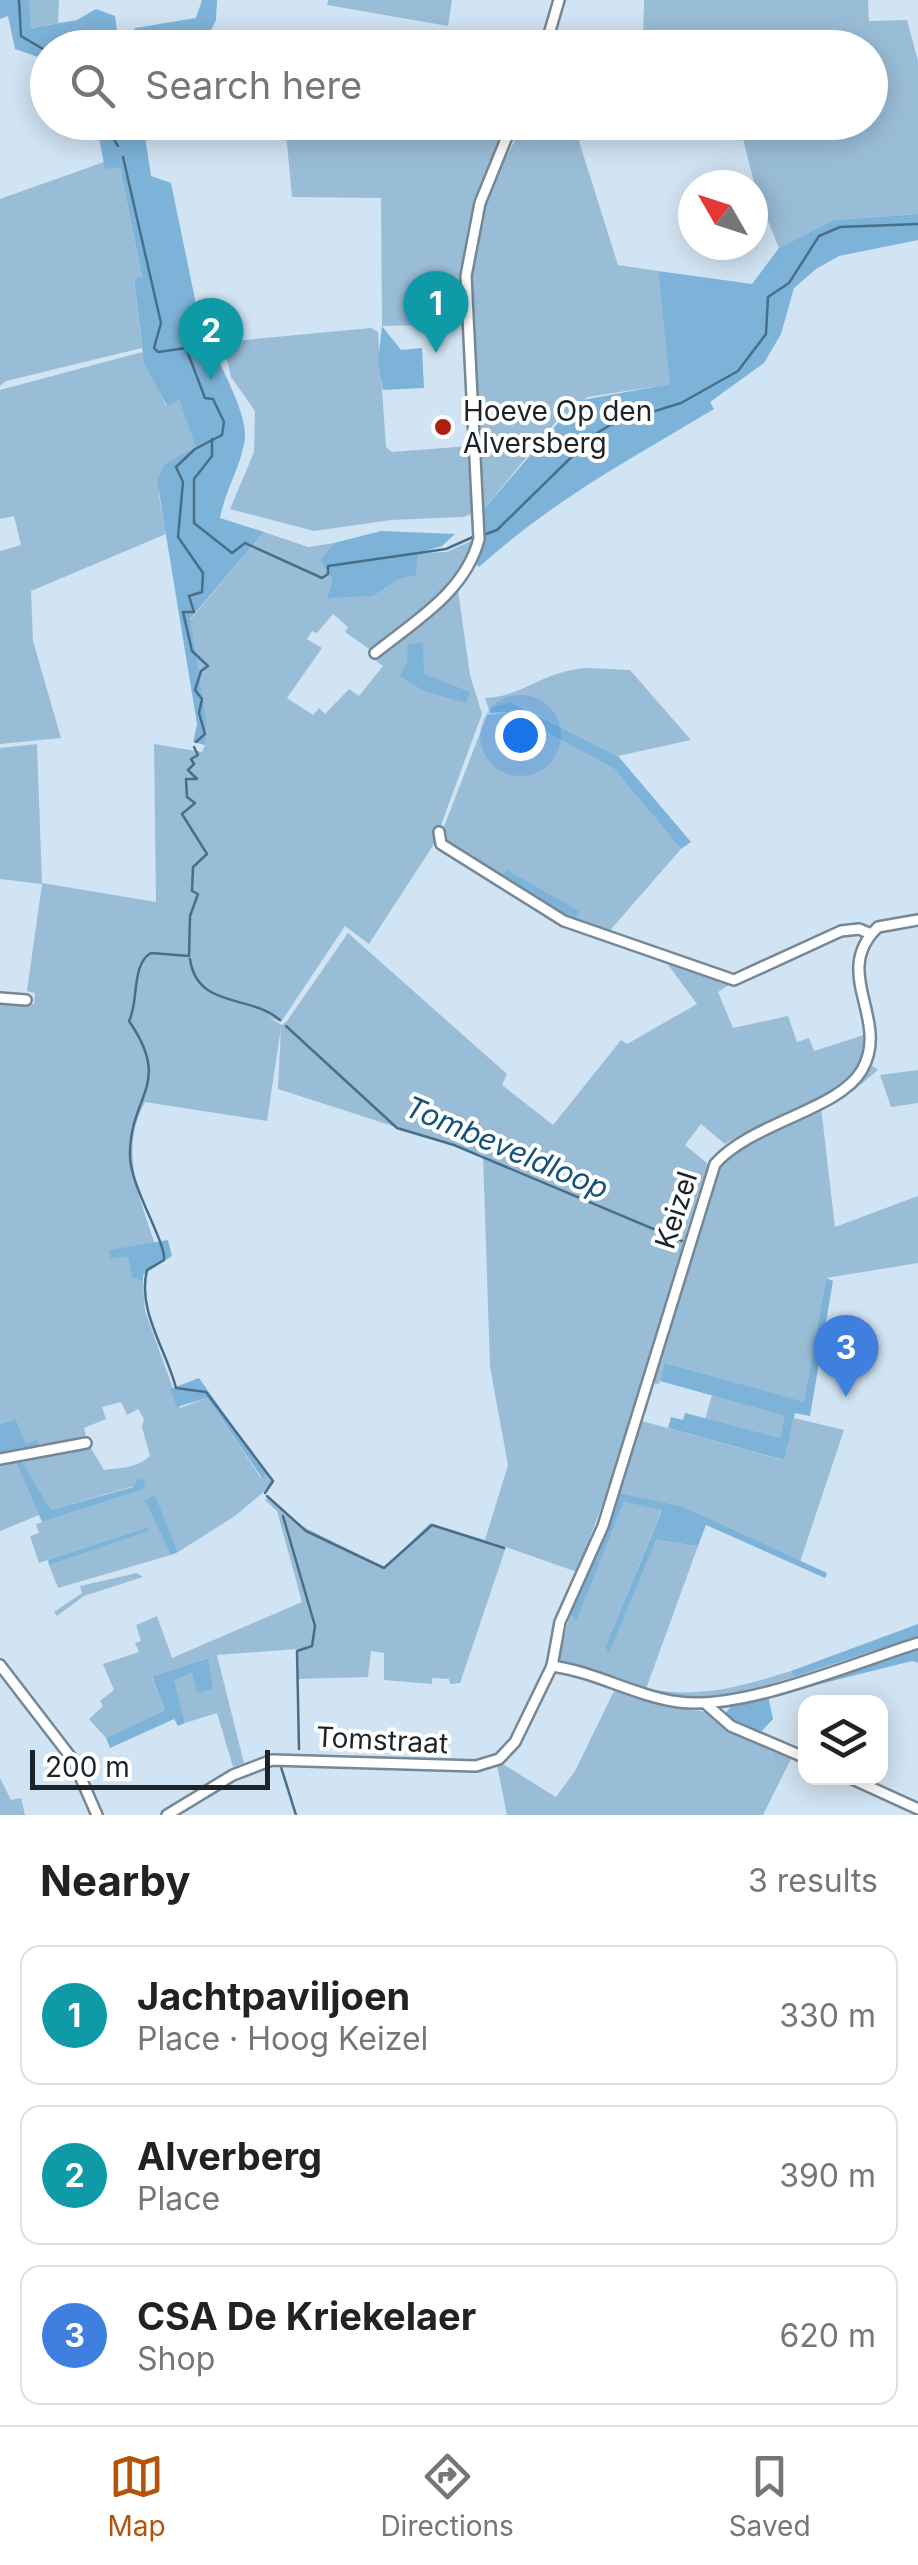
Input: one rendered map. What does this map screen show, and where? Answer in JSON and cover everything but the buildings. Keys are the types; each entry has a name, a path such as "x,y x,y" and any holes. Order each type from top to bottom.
{"street":[{"path":"550,30 559,0"},
{"path":"375,653 461,582 479,539 466,276 480,202 506,140"},
{"path":"439,832 440,844 564,921 734,980 840,931 859,929 871,934 888,923 918,920"},
{"name":"Keizel","path":"580,1576 616,1487 715,1164 742,1140 846,1088 864,1066 872,1041 858,964 860,950 871,934"},
{"path":"0,998 26,1000"},
{"path":"0,1459 86,1443"},
{"name":"Tomstraat","path":"167,1815 233,1775 272,1760 461,1766 499,1759 522,1731 552,1666 556,1636 580,1576"},
{"path":"552,1666 605,1678 668,1700 722,1704 918,1643"},
{"path":"0,1665 72,1760 97,1815"},
{"path":"706,1704 732,1726 798,1755"},
{"path":"865,1785 918,1809"}],"shaded area":[{"path":"0,0 29,0 31,28 77,20 96,9 115,16 117,30 30,30 30,54 15,49 8,16 0,19"},
{"path":"29,0 59,0 58,23 30,28"},
{"path":"202,0 217,0 211,30 134,30 196,18"},
{"path":"328,0 452,0 448,26 327,5"},
{"path":"644,0 868,0 869,21 907,20 918,61 918,214 833,220 779,248 768,221 768,170 751,170 743,140 888,140 888,30 643,30"},
{"path":"99,140 146,140 151,176 171,183 203,338 211,342 239,407 245,433 242,454 220,518 264,532 190,619 206,720 205,745 193,742 197,724 157,480 165,464 196,447 179,400 167,406 144,363 134,279 142,277 120,167 105,169"},
{"path":"287,140 502,140 468,244 464,324 382,326 381,198 292,197"},
{"path":"515,140 579,140 618,265 658,271 671,384 588,397 558,419 483,510 463,517 391,520 314,531 230,509 254,452 255,411 231,377 223,342 371,328 378,332 386,447 392,452 469,446 470,467 477,466 470,266 475,233 488,194"},
{"path":"104,162 105,168 120,166 142,278 134,280 142,348 6,381 0,386 0,199"},
{"path":"918,214 918,240 839,256 794,288 781,334 764,363 710,402 714,409 564,501 479,567 475,563 483,547 483,510 577,401 670,384 658,271 752,284 779,248 833,220"},
{"path":"382,326 401,350 422,348 424,388 383,390 378,362"},
{"path":"142,352 166,406 179,400 197,447 162,473 159,491 166,534 31,591 33,641 61,738 0,744 0,551 21,545 14,516 0,519 0,390"},
{"path":"381,531 455,534 442,546 418,553 416,575 399,579 373,596 327,598 332,580 320,560 334,543"},
{"path":"264,532 308,547 334,543 320,560 332,580 327,597 385,589 417,553 447,552 473,540 472,554 451,586 372,651 345,632 348,627 333,614 317,633 312,631 307,639 322,648 287,698 313,715 319,708 325,714 349,689 359,696 383,666 372,658 458,590 470,675 482,714 434,844 369,944 345,926 281,1022 268,1017 282,1025 287,1021 348,933 507,1074 502,1085 553,1125 621,1040 627,1044 697,1004 663,958 732,983 718,992 733,1028 788,1016 797,1042 809,1038 814,1051 867,1034 863,1056 851,1074 813,1101 725,1144 701,1124 685,1145 708,1164 686,1233 694,1236 716,1171 731,1151 845,1093 873,1066 878,1070 853,1091 821,1107 835,1227 918,1196 918,1263 826,1278 804,1403 666,1363 659,1384 652,1383 642,1421 783,1460 794,1418 844,1430 800,1562 680,1506 620,1493 631,1456 622,1452 577,1572 506,1547 460,1683 432,1678 432,1684 384,1680 384,1653 371,1651 368,1677 297,1679 297,1649 217,1655 244,1763 233,1767 217,1713 185,1723 173,1680 192,1673 212,1689 207,1658 152,1678 165,1710 106,1738 89,1719 103,1706 100,1701 114,1690 103,1664 139,1652 135,1643 141,1641 136,1625 157,1616 172,1658 302,1602 277,1511 265,1500 269,1497 298,1524 385,1568 430,1523 485,1540 508,1465 490,1367 483,1155 278,1089 281,1028 267,1121 145,1102 133,1137 134,1173 155,1244 110,1250 112,1259 129,1255 132,1278 143,1281 145,1311 180,1408 207,1398 261,1478 267,1474 273,1484 235,1516 178,1552 155,1496 146,1499 171,1555 58,1588 49,1565 148,1527 39,1563 30,1536 39,1533 36,1524 142,1490 134,1486 51,1510 21,1459 89,1445 104,1470 133,1466 150,1456 142,1427 144,1419 138,1409 127,1415 121,1402 102,1407 106,1419 84,1428 87,1440 19,1452 18,1449 31,1447 37,1441 26,1444 16,1419 0,1424 0,1001 34,1004 35,993 27,991 42,884 0,879 0,748 37,744 42,883 156,902 154,744 202,752 205,745 190,620"},
{"path":"423,643 424,674 470,692 466,703 424,691 400,676 407,662 408,644"},
{"path":"587,668 630,670 691,740 618,756 512,702 493,707 490,713 485,698"},
{"path":"511,702 618,756 691,842 681,849 613,768 508,712 490,713 492,707"},
{"path":"508,712 613,768 681,849 606,935 574,923 578,911 506,869 502,876 440,837 487,715"},
{"path":"506,869 579,911 574,923 502,876"},
{"path":"918,1070 918,1103 891,1107 880,1075"},
{"path":"168,1240 172,1256 143,1275 143,1281 132,1278 128,1256 111,1259 109,1250"},
{"path":"826,1278 833,1281 810,1416 795,1413 784,1460 668,1428 671,1417 683,1420 685,1413 780,1438 785,1416 660,1381 665,1363 804,1402"},
{"path":"199,1378 267,1474 262,1478 207,1398 177,1407 170,1389"},
{"path":"712,1395 786,1416 780,1438 705,1419"},
{"path":"16,1419 26,1444 37,1440 39,1445 0,1456 0,1424"},
{"path":"21,1459 51,1510 133,1487 138,1478 146,1482 142,1490 42,1522 15,1460"},
{"path":"15,1460 39,1515 0,1531 0,1463"},
{"path":"620,1493 681,1506 827,1573 825,1578 706,1525 698,1546 656,1540 609,1653 605,1647 662,1510 624,1502 576,1621 570,1614"},
{"path":"155,1495 178,1552 171,1555 145,1500"},
{"path":"624,1502 662,1509 605,1647 609,1652 655,1540 698,1546 646,1689 703,1692 791,1671 794,1677 722,1697 678,1699 663,1696 559,1660 570,1614 575,1620"},
{"path":"148,1527 148,1531 49,1565 48,1560"},
{"path":"137,1573 143,1577 84,1596 57,1616 54,1612 82,1593 80,1586"},
{"path":"918,1624 918,1636 794,1677 791,1671"},
{"path":"918,1647 918,1663 912,1661 804,1688 802,1683"},
{"path":"208,1658 213,1689 197,1693 192,1673 174,1680 185,1723 178,1726 174,1719 110,1748 106,1738 165,1710 152,1677"},
{"path":"617,1685 669,1706 706,1712 729,1728 793,1755 763,1815 507,1815 497,1765 501,1763 556,1797 575,1771"},
{"path":"768,1696 773,1719 759,1734 724,1715 732,1705"},
{"path":"0,1778 11,1800 21,1798 25,1815 0,1815"}],"waterway":[{"path":"19,0 21,36 30,41"},
{"path":"114,140 118,146"},
{"path":"123,157 161,323 154,348 158,352 186,348 205,398 213,399 224,422 222,435 195,449 176,467 183,482 178,537 203,573 202,592 189,596 194,612 183,612 192,651 208,666 201,671 195,690 202,699 199,713 205,734 196,742"},
{"path":"483,535 497,530 594,435 610,425 681,403 738,371 766,334 768,297 789,283 819,236 840,227 918,224"},
{"path":"212,439 212,456 194,479 194,523 232,553 245,543 322,578 328,574 328,566 446,549 473,537"},
{"path":"194,747 198,755 191,759 194,764 188,770 197,779 186,779 187,797 195,803 182,814 207,854 193,867 192,891 198,894 190,916 189,956 151,953 138,974 129,1021 142,1043 149,1075 132,1134 131,1167 163,1251 164,1260 147,1270 146,1300 176,1388 206,1392 273,1481 265,1493"},
{"name":"Tombeveldloop","path":"190,959 203,986 280,1020"},
{"name":"Tombeveldloop","path":"286,1026 397,1128 454,1145 682,1241"},
{"path":"267,1496 306,1531 384,1568 432,1525 504,1548"},
{"path":"283,1516 315,1626 312,1646 297,1651 299,1749"},
{"path":"281,1767 296,1815"}],"place":[{"name":"Jachtpaviljoen","path":"436,353"},
{"name":"Alverberg","path":"211,380"},
{"name":"Hoeve Op den Alversberg","path":"443,427"},
{"name":"CSA De Kriekelaer","path":"846,1397"}]}
